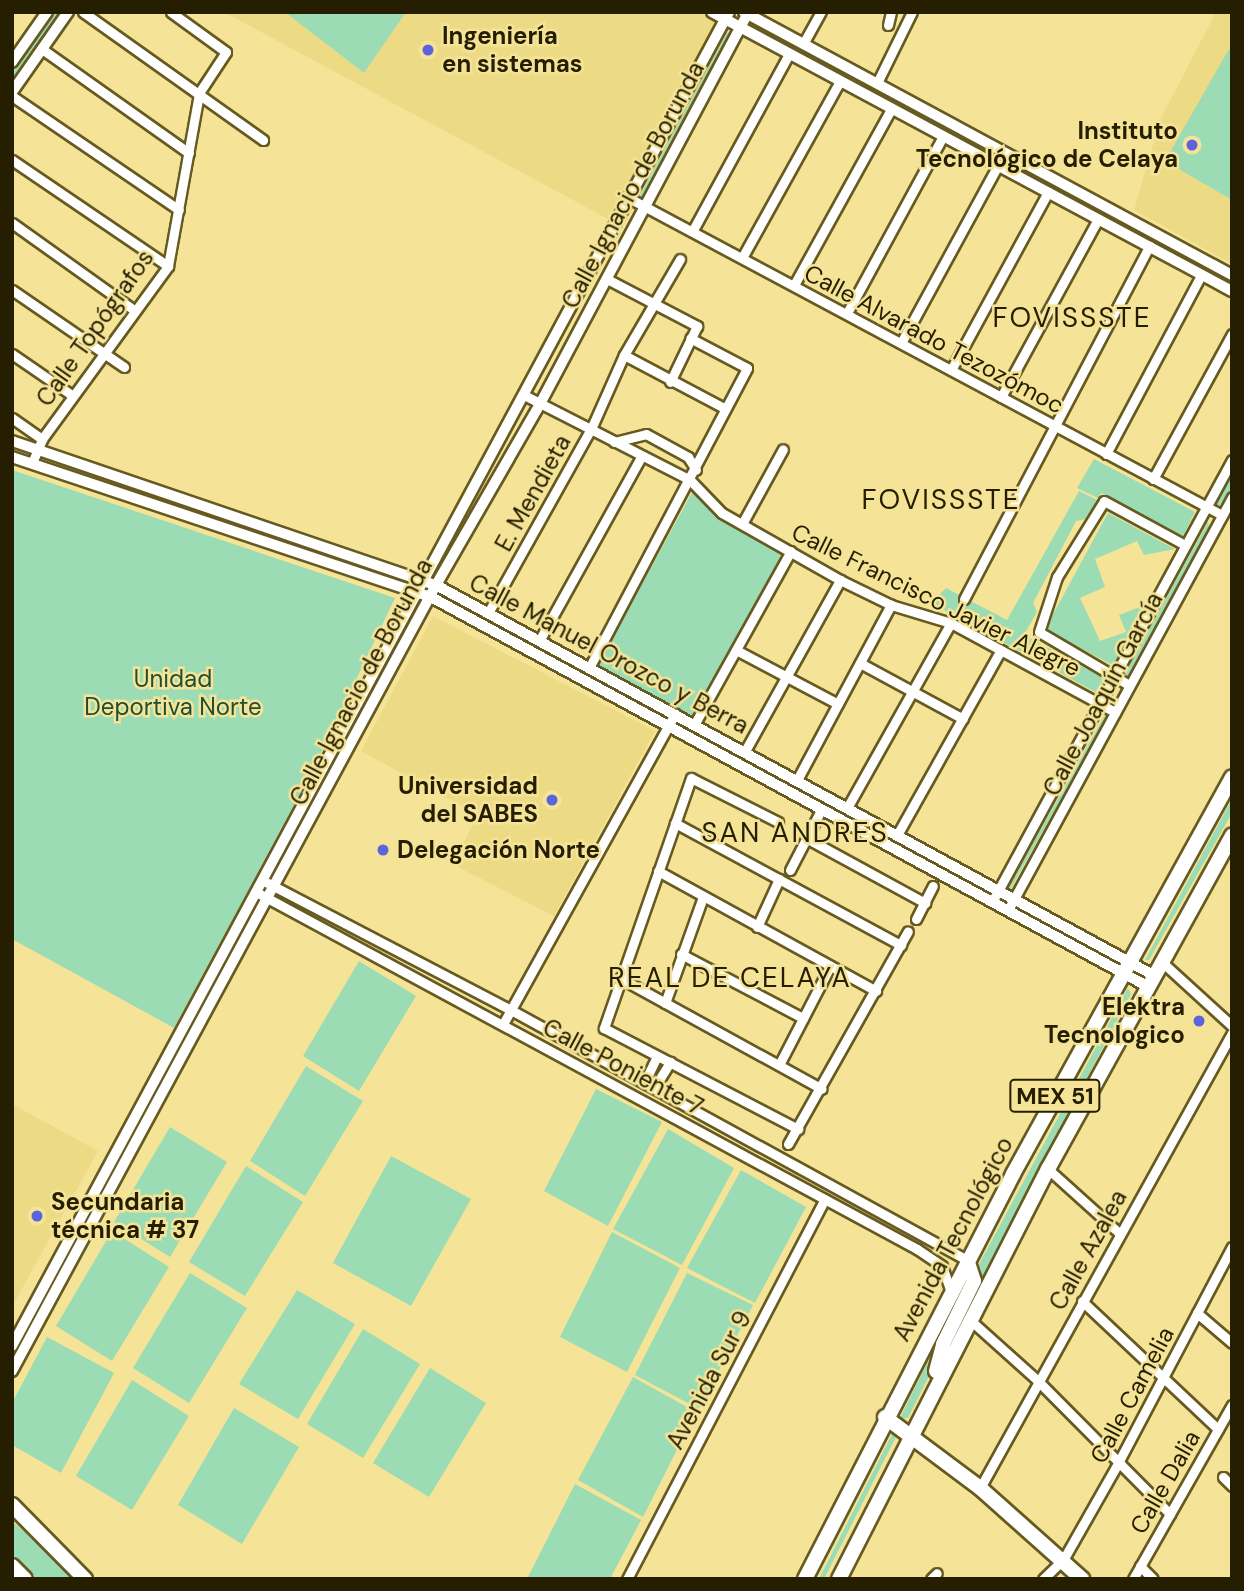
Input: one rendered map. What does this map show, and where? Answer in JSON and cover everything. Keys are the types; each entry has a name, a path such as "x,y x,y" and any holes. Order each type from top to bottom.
{"main road":[{"name":"Avenida Tecnológico","path":"805,1579 967,1260 1125,967 1232,778"},
{"name":"Avenida Tecnológico","path":"843,1577 969,1319 1048,1169 1232,835"},
{"path":"929,1399 943,1344 974,1281 967,1260"},
{"path":"885,1417 912,1434 980,1488 1083,1579"},
{"path":"12,1505 85,1579"},
{"path":"12,1513 42,1535"},
{"path":"12,1566 25,1579"}],"street":[{"path":"12,62 47,12"},
{"path":"68,12 12,94 179,210"},
{"path":"83,12 263,140"},
{"name":"Calle Topógrafos","path":"32,463 40,444 72,396 167,266 199,93 226,52 171,12"},
{"path":"712,12 727,16 740,27 789,54 1232,292"},
{"path":"803,44 821,12"},
{"path":"888,25 891,12"},
{"path":"746,13 1181,245 1232,275"},
{"name":"Calle Ignacio de Borunda","path":"431,582 540,404 647,206 746,13"},
{"path":"877,83 908,14"},
{"name":"Calle Ignacio de Borunda","path":"12,1346 270,884 426,595 627,197 727,16"},
{"path":"42,49 189,153"},
{"path":"693,230 789,54"},
{"path":"743,256 840,81"},
{"path":"794,285 891,109"},
{"path":"847,313 943,136"},
{"path":"12,160 167,266"},
{"path":"901,342 998,165"},
{"path":"951,370 1048,192"},
{"name":"Calle Alvarado Tezozómoc","path":"627,197 743,256 1222,515"},
{"path":"1001,397 1098,219"},
{"path":"12,223 134,310"},
{"path":"1174,260 1181,245"},
{"path":"964,599 1149,246"},
{"name":"E. Mendieta","path":"488,613 590,429 624,355 680,259"},
{"path":"1106,454 1201,275"},
{"path":"607,279 697,326 670,382"},
{"path":"12,290 124,367"},
{"path":"1153,480 1232,334"},
{"path":"589,668 696,470 724,408 747,368 690,338"},
{"path":"12,354 72,396"},
{"path":"624,355 670,382 724,408"},
{"name":"Calle Francisco Javier Alegre","path":"526,396 690,480 722,513 840,580 891,605 951,623 1115,712"},
{"path":"12,418 40,444"},
{"path":"614,442 646,434 688,457 696,470"},
{"name":"Calle Manuel Orozco y Berra","path":"12,441 40,444 431,582 1000,889 1125,967"},
{"path":"742,524 783,450"},
{"name":"Calle Manuel Orozco y Berra","path":"12,457 426,595 1008,911 1151,981"},
{"path":"539,640 641,457"},
{"name":"Calle Joaquín García","path":"992,902 1232,460"},
{"name":"Calle Joaquín García","path":"1008,911 1232,497"},
{"path":"1129,685 1039,632 1057,577 1083,530 1104,501 1185,545"},
{"path":"694,725 792,551"},
{"path":"745,751 840,580"},
{"path":"797,780 891,605"},
{"path":"847,808 951,623"},
{"path":"736,650 838,704"},
{"path":"897,835 1001,650"},
{"path":"860,663 962,719"},
{"path":"503,1024 675,714"},
{"path":"778,822 691,778 604,1028 798,1129"},
{"path":"790,870 821,810"},
{"path":"675,823 901,945"},
{"path":"806,838 925,903"},
{"path":"658,871 876,991"},
{"path":"757,927 779,879"},
{"name":"Calle Poniente 7","path":"270,884 511,1010 967,1260"},
{"path":"916,919 933,886"},
{"name":"Calle Ignacio de Borunda","path":"12,1371 263,896"},
{"name":"Calle Poniente 7","path":"263,896 825,1199 942,1266 951,1292"},
{"path":"664,1003 702,897"},
{"path":"788,1144 822,1089 908,932"},
{"path":"681,954 803,1018"},
{"path":"1162,962 1232,1026"},
{"path":"779,1065 830,966"},
{"path":"620,978 822,1089"},
{"name":"Calle Azalea","path":"980,1488 1037,1380 1232,1032"},
{"path":"644,1083 657,1056"},
{"path":"654,1088 670,1062"},
{"path":"1048,1169 1119,1233"},
{"name":"Avenida Sur 9","path":"627,1579 825,1199"},
{"name":"Calle Camelia","path":"1043,1579 1063,1560 1232,1247"},
{"path":"1083,1301 1218,1429"},
{"path":"1197,1313 1232,1343"},
{"path":"969,1319 1037,1380 1170,1514"},
{"name":"Calle Dalia","path":"1133,1579 1232,1405"},
{"path":"1223,1477 1232,1486"},
{"path":"1140,1566 1153,1579"}],"shaded area":[{"path":"224,12 698,12 717,23 610,220"},
{"name":"Instituto Tecnológico de Celaya","path":"1216,12 1232,12 1232,264 1134,210 1160,120"},
{"path":"433,616 655,731 554,916 452,864 478,815 361,751"},
{"name":"Secundaria técnica # 37","path":"12,1104 98,1151 12,1307"}],"green space":[{"path":"56,12 61,12 12,81 12,74"},
{"path":"285,12 406,12 364,73"},
{"path":"733,30 642,202 637,201 727,33"},
{"path":"1229,49 1232,51 1232,200 1165,161"},
{"path":"1094,459 1195,512 1183,536 1101,493 1098,498 1077,488"},
{"name":"Unidad Deportiva Norte","path":"12,470 395,598 312,772 174,1028 12,939"},
{"path":"1232,471 1232,488 1218,507 1216,501"},
{"path":"694,489 719,519 783,552 693,717 597,666"},
{"path":"1079,491 1097,500 1085,519 1076,521 1033,603 1037,612 1024,635 1107,680 1099,694 931,603 946,588 1007,620"},
{"path":"1108,513 1175,549 1144,555 1137,541 1095,559 1105,587 1080,598 1100,641 1126,632 1119,615 1145,605 1114,666 1045,629"},
{"path":"1208,522 1209,527 1127,677 1125,673"},
{"path":"1106,713 1107,717 1010,890 1008,888"},
{"path":"1232,799 1232,813 1149,960 1145,960"},
{"path":"359,961 416,996 359,1091 303,1056"},
{"path":"1128,988 1131,994 977,1288 978,1266"},
{"path":"306,1066 363,1101 305,1196 250,1161"},
{"path":"596,1089 662,1122 608,1226 544,1191"},
{"path":"170,1127 227,1162 170,1257 114,1222"},
{"path":"668,1129 734,1168 682,1265 613,1229"},
{"path":"391,1156 471,1199 411,1306 333,1263"},
{"path":"246,1166 303,1202 245,1296 189,1262"},
{"path":"741,1170 806,1207 755,1303 687,1268"},
{"path":"112,1231 169,1267 112,1361 56,1326"},
{"path":"612,1232 680,1268 627,1372 560,1337"},
{"path":"190,1273 247,1308 189,1403 133,1368"},
{"path":"687,1273 753,1305 699,1409 635,1375"},
{"path":"965,1286 937,1360 908,1418 900,1418"},
{"path":"297,1290 355,1324 298,1419 239,1384"},
{"path":"363,1329 420,1364 363,1458 307,1424"},
{"path":"47,1337 114,1373 61,1473 12,1445 12,1403"},
{"path":"430,1368 486,1403 429,1497 373,1463"},
{"path":"633,1377 696,1412 643,1517 578,1480"},
{"path":"132,1380 189,1416 132,1510 76,1476"},
{"path":"234,1408 299,1447 242,1544 178,1505"},
{"path":"895,1428 897,1435 824,1579 819,1579"},
{"path":"575,1484 641,1520 610,1579 527,1579"},
{"path":"12,1522 38,1541 76,1579 37,1579 12,1554"}],"place":[{"name":"Ingeniería en sistemas","path":"428,50"},
{"name":"Instituto Tecnológico de Celaya","path":"1192,145"},
{"name":"Universidad del SABES","path":"552,800"},
{"name":"Delegación Norte","path":"383,850"},
{"name":"Elektra Tecnologico","path":"1199,1021"},
{"name":"Secundaria técnica # 37","path":"37,1216"}],"district":[{"name":"FOVISSSTE","path":"1072,318"},
{"name":"FOVISSSTE","path":"941,500"},
{"name":"SAN ANDRES","path":"795,833"},
{"name":"REAL DE CELAYA","path":"730,978"}]}
